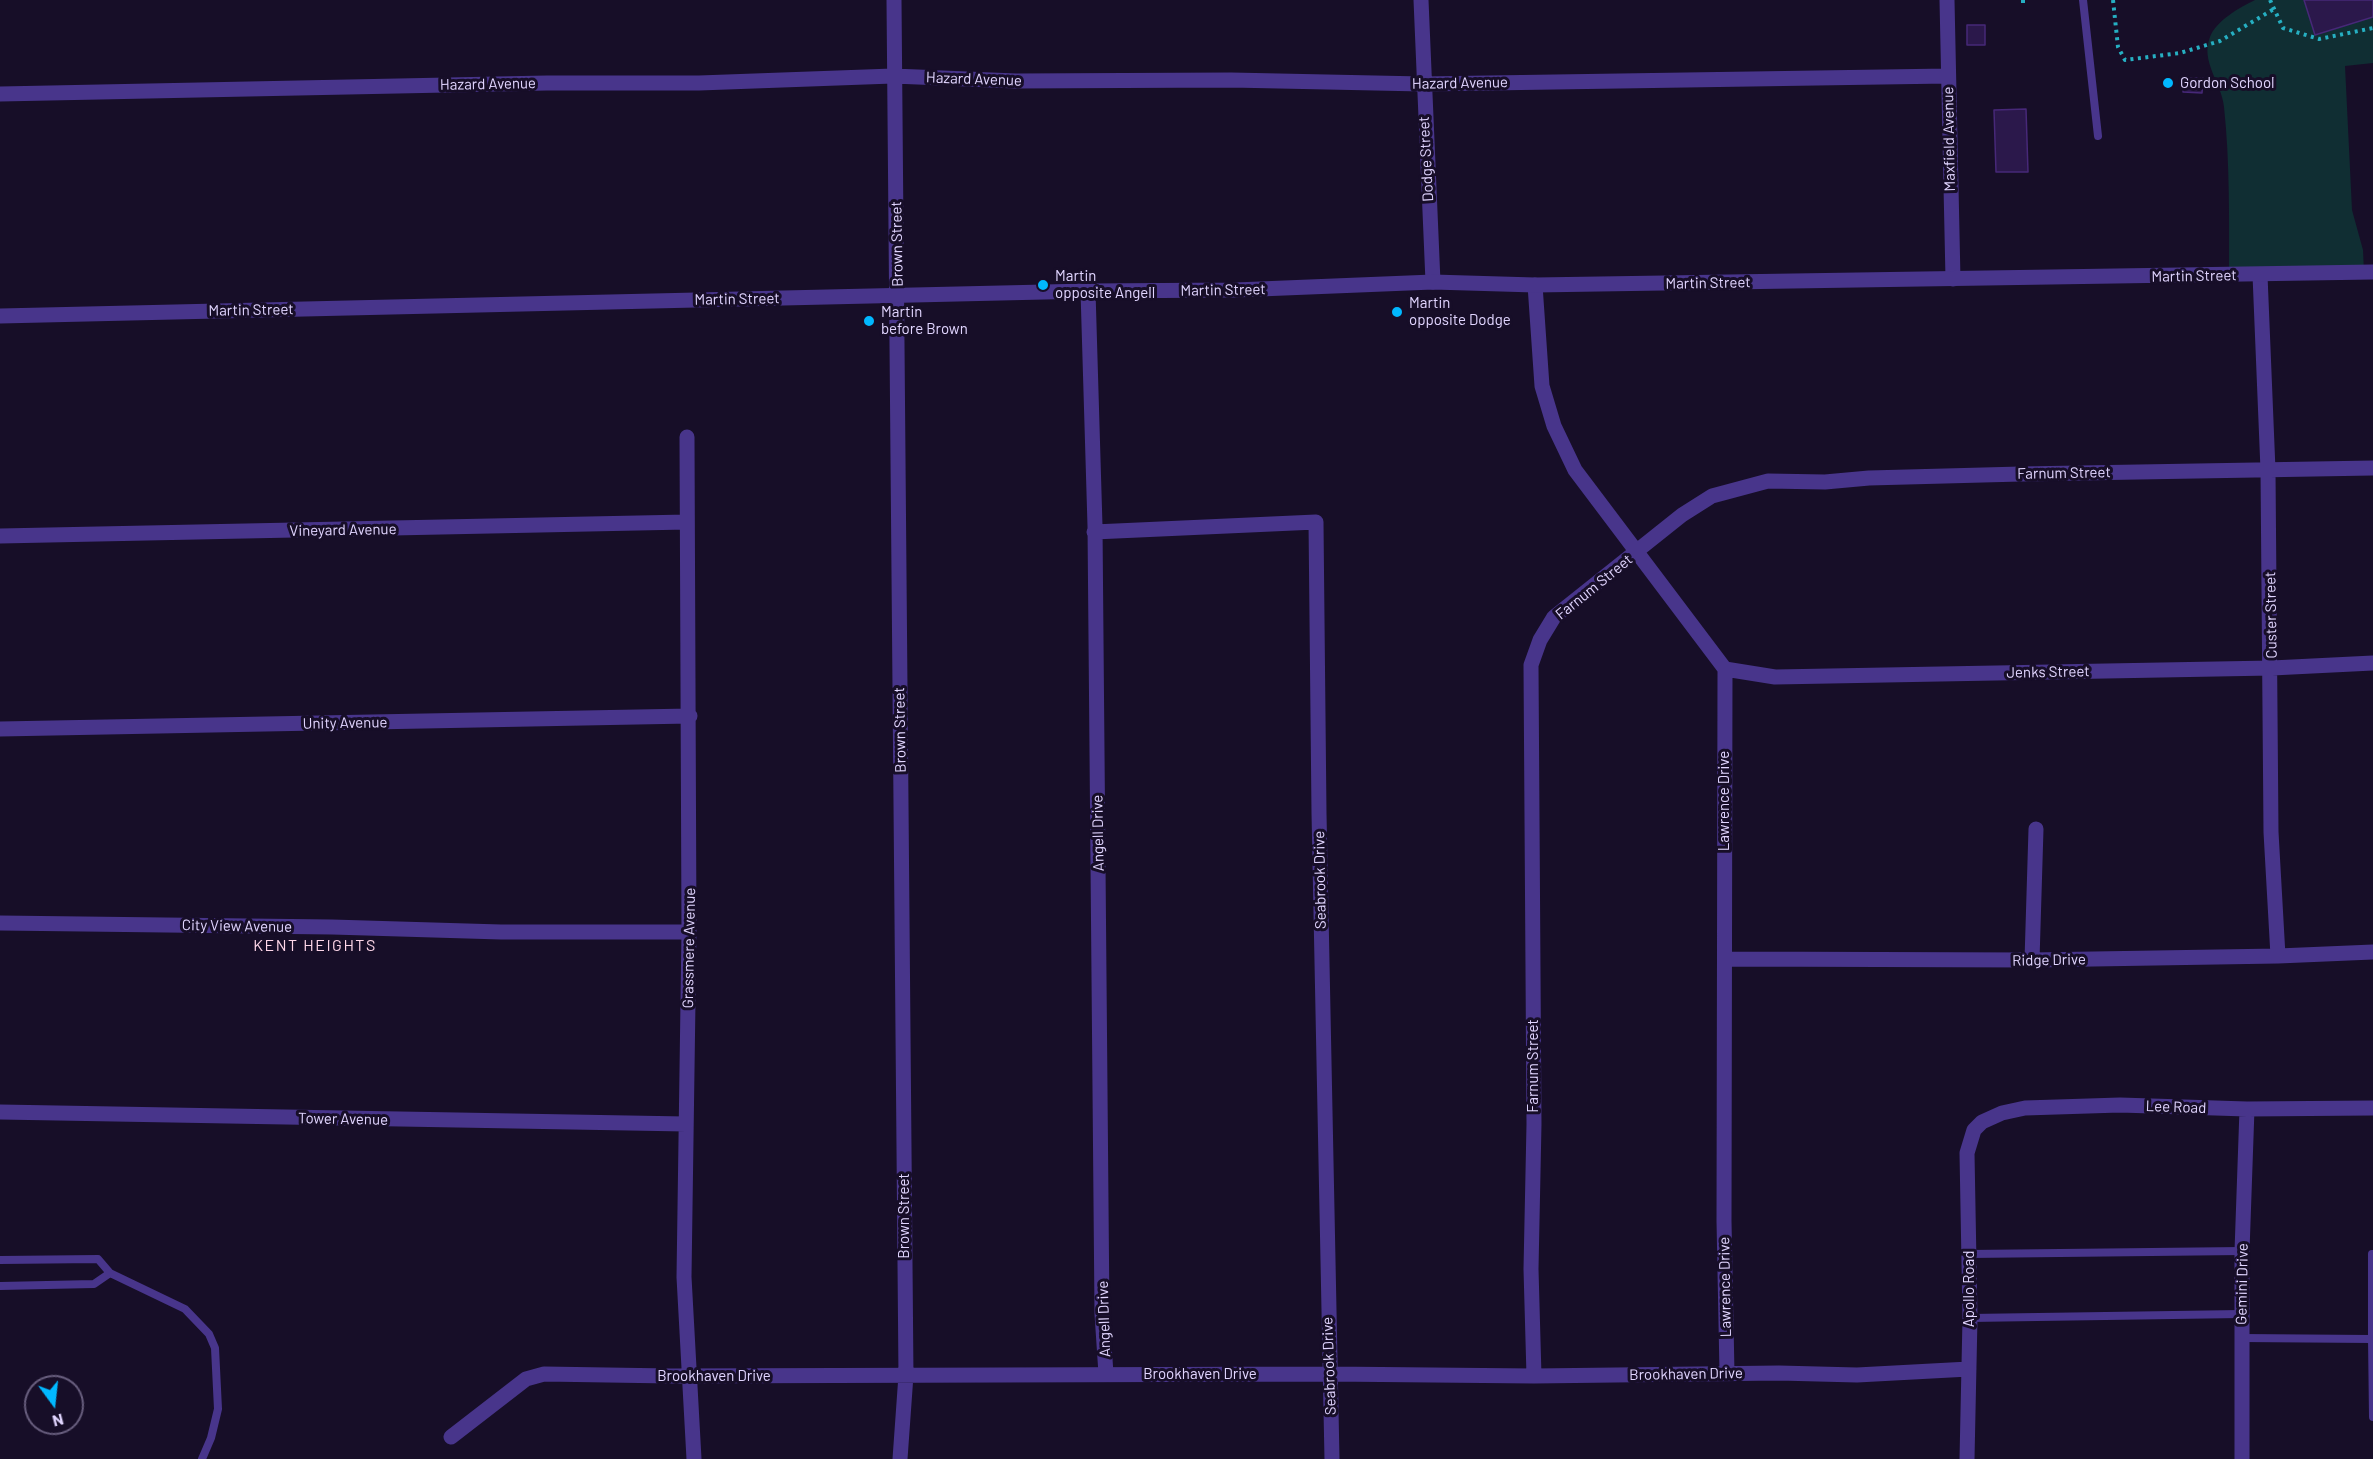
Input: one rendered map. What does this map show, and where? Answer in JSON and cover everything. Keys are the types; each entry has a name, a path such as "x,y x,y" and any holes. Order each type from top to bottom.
{"street":[{"name":"Brown Street","path":"894,0 906,1375 900,1459"},
{"name":"Dodge Street","path":"1421,0 1433,282"},
{"name":"Maxfield Avenue","path":"1947,0 1953,279"},
{"name":"Hazard Avenue","path":"0,94 547,83 699,84 893,76 1016,81 1231,80 1423,84 1948,76"},
{"name":"Martin Street","path":"0,316 1088,291 1235,290 1433,282 1535,285 2373,272"},
{"name":"Custer Street","path":"2260,275 2268,470 2272,668 2271,832 2278,956"},
{"path":"1535,285 1542,387 1554,426 1575,470 1725,669"},
{"name":"Angell Drive","path":"1088,291 1094,532 1102,1314 1106,1374"},
{"name":"Grassmere Avenue","path":"687,437 690,716 684,1277 694,1459"},
{"name":"Farnum Street","path":"1534,1376 1531,1269 1534,1124 1531,665 1540,640 1554,617 1682,515 1712,496 1768,481 1825,482 1928,476 2373,468"},
{"name":"Vineyard Avenue","path":"0,536 687,522"},
{"name":"Seabrook Drive","path":"1094,532 1316,522 1318,813 1332,1459"},
{"name":"Jenks Street","path":"1725,669 1775,677 2272,668 2373,663"},
{"name":"Lawrence Drive","path":"1725,669 1724,1221 1727,1373"},
{"name":"Unity Avenue","path":"0,729 690,716"},
{"path":"2032,960 2036,829"},
{"name":"City View Avenue","path":"0,923 332,927 501,932 689,932"},
{"name":"Ridge Drive","path":"1725,959 2032,960 2373,952"},
{"name":"Lee Road","path":"1982,1122 2002,1113 2025,1108 2120,1105 2247,1109 2373,1108"},
{"name":"Gemini Drive","path":"2242,1459 2241,1314 2247,1109"},
{"name":"Tower Avenue","path":"0,1112 686,1125"},
{"name":"Apollo Road","path":"1967,1459 1970,1318 1967,1153 1974,1130 1982,1122"},
{"name":"Brookhaven Drive","path":"451,1437 526,1379 544,1374 1534,1376 1727,1373 1857,1375 1969,1369"}],"lane":[{"path":"2083,0 2098,136"},
{"path":"1969,1254 2242,1251"},
{"path":"2372,1254 2373,1417"},
{"path":"0,1260 98,1259 111,1273 185,1309 209,1334 215,1348 218,1409 211,1437 202,1459"},
{"path":"0,1286 94,1284 111,1273"},
{"path":"1970,1318 2241,1314"},
{"path":"2241,1338 2372,1339"}],"path":[{"path":"2113,0 2118,47 2125,60 2180,53 2220,41 2274,9"},
{"path":"2270,0 2283,28 2319,39 2373,28"}],"green space":[{"path":"2255,0 2373,0 2373,63 2345,66 2352,210 2363,250 2364,273 2229,277 2226,128 2224,107 2210,64 2208,46 2217,25"}],"building":[{"path":"2304,0 2373,0 2373,17 2315,35"},
{"path":"1967,25 1985,25 1985,45 1967,45"},
{"path":"2184,78 2203,78 2202,93 2183,92"},
{"path":"2026,109 2028,172 1996,172 1994,110"}],"place":[{"name":"Gordon School","path":"2168,83"},
{"name":"Martin opposite Angell","path":"1043,285"},
{"name":"Martin opposite Dodge","path":"1397,312"},
{"name":"Martin before Brown","path":"869,321"}],"district":[{"name":"KENT HEIGHTS","path":"315,946"}]}
